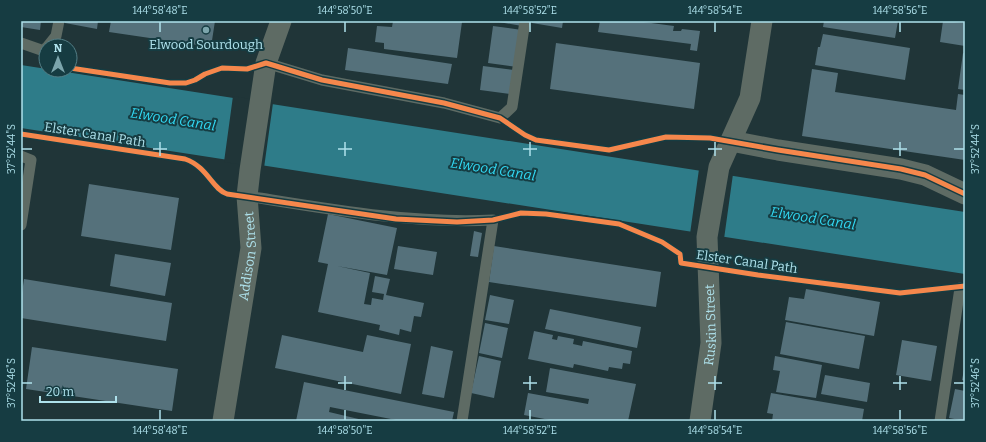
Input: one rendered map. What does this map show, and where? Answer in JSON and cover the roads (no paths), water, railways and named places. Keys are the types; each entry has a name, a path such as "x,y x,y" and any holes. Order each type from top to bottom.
{"street":[{"name":"Addison Street","path":"224,421 251,248 247,196 250,170 266,63 281,21"},
{"name":"Ruskin Street","path":"700,421 711,343 707,237 719,168 750,98 762,21"},
{"path":"731,141 900,169 925,175 965,194"}],"lane":[{"path":"54,38 59,21"},
{"path":"266,63 322,80 444,103 500,118 512,107 525,21"},
{"path":"21,43 38,49"},
{"path":"21,225 26,158"},
{"path":"247,196 396,219 457,222 493,220 462,421"},
{"path":"940,421 960,288"}],"water":[{"name":"Elwood Canal","path":"21,65 38,68 38,78 78,78 78,74 965,212 965,274 21,128"}],"place":[{"name":"Elwood Sourdough","path":"206,30"}]}
